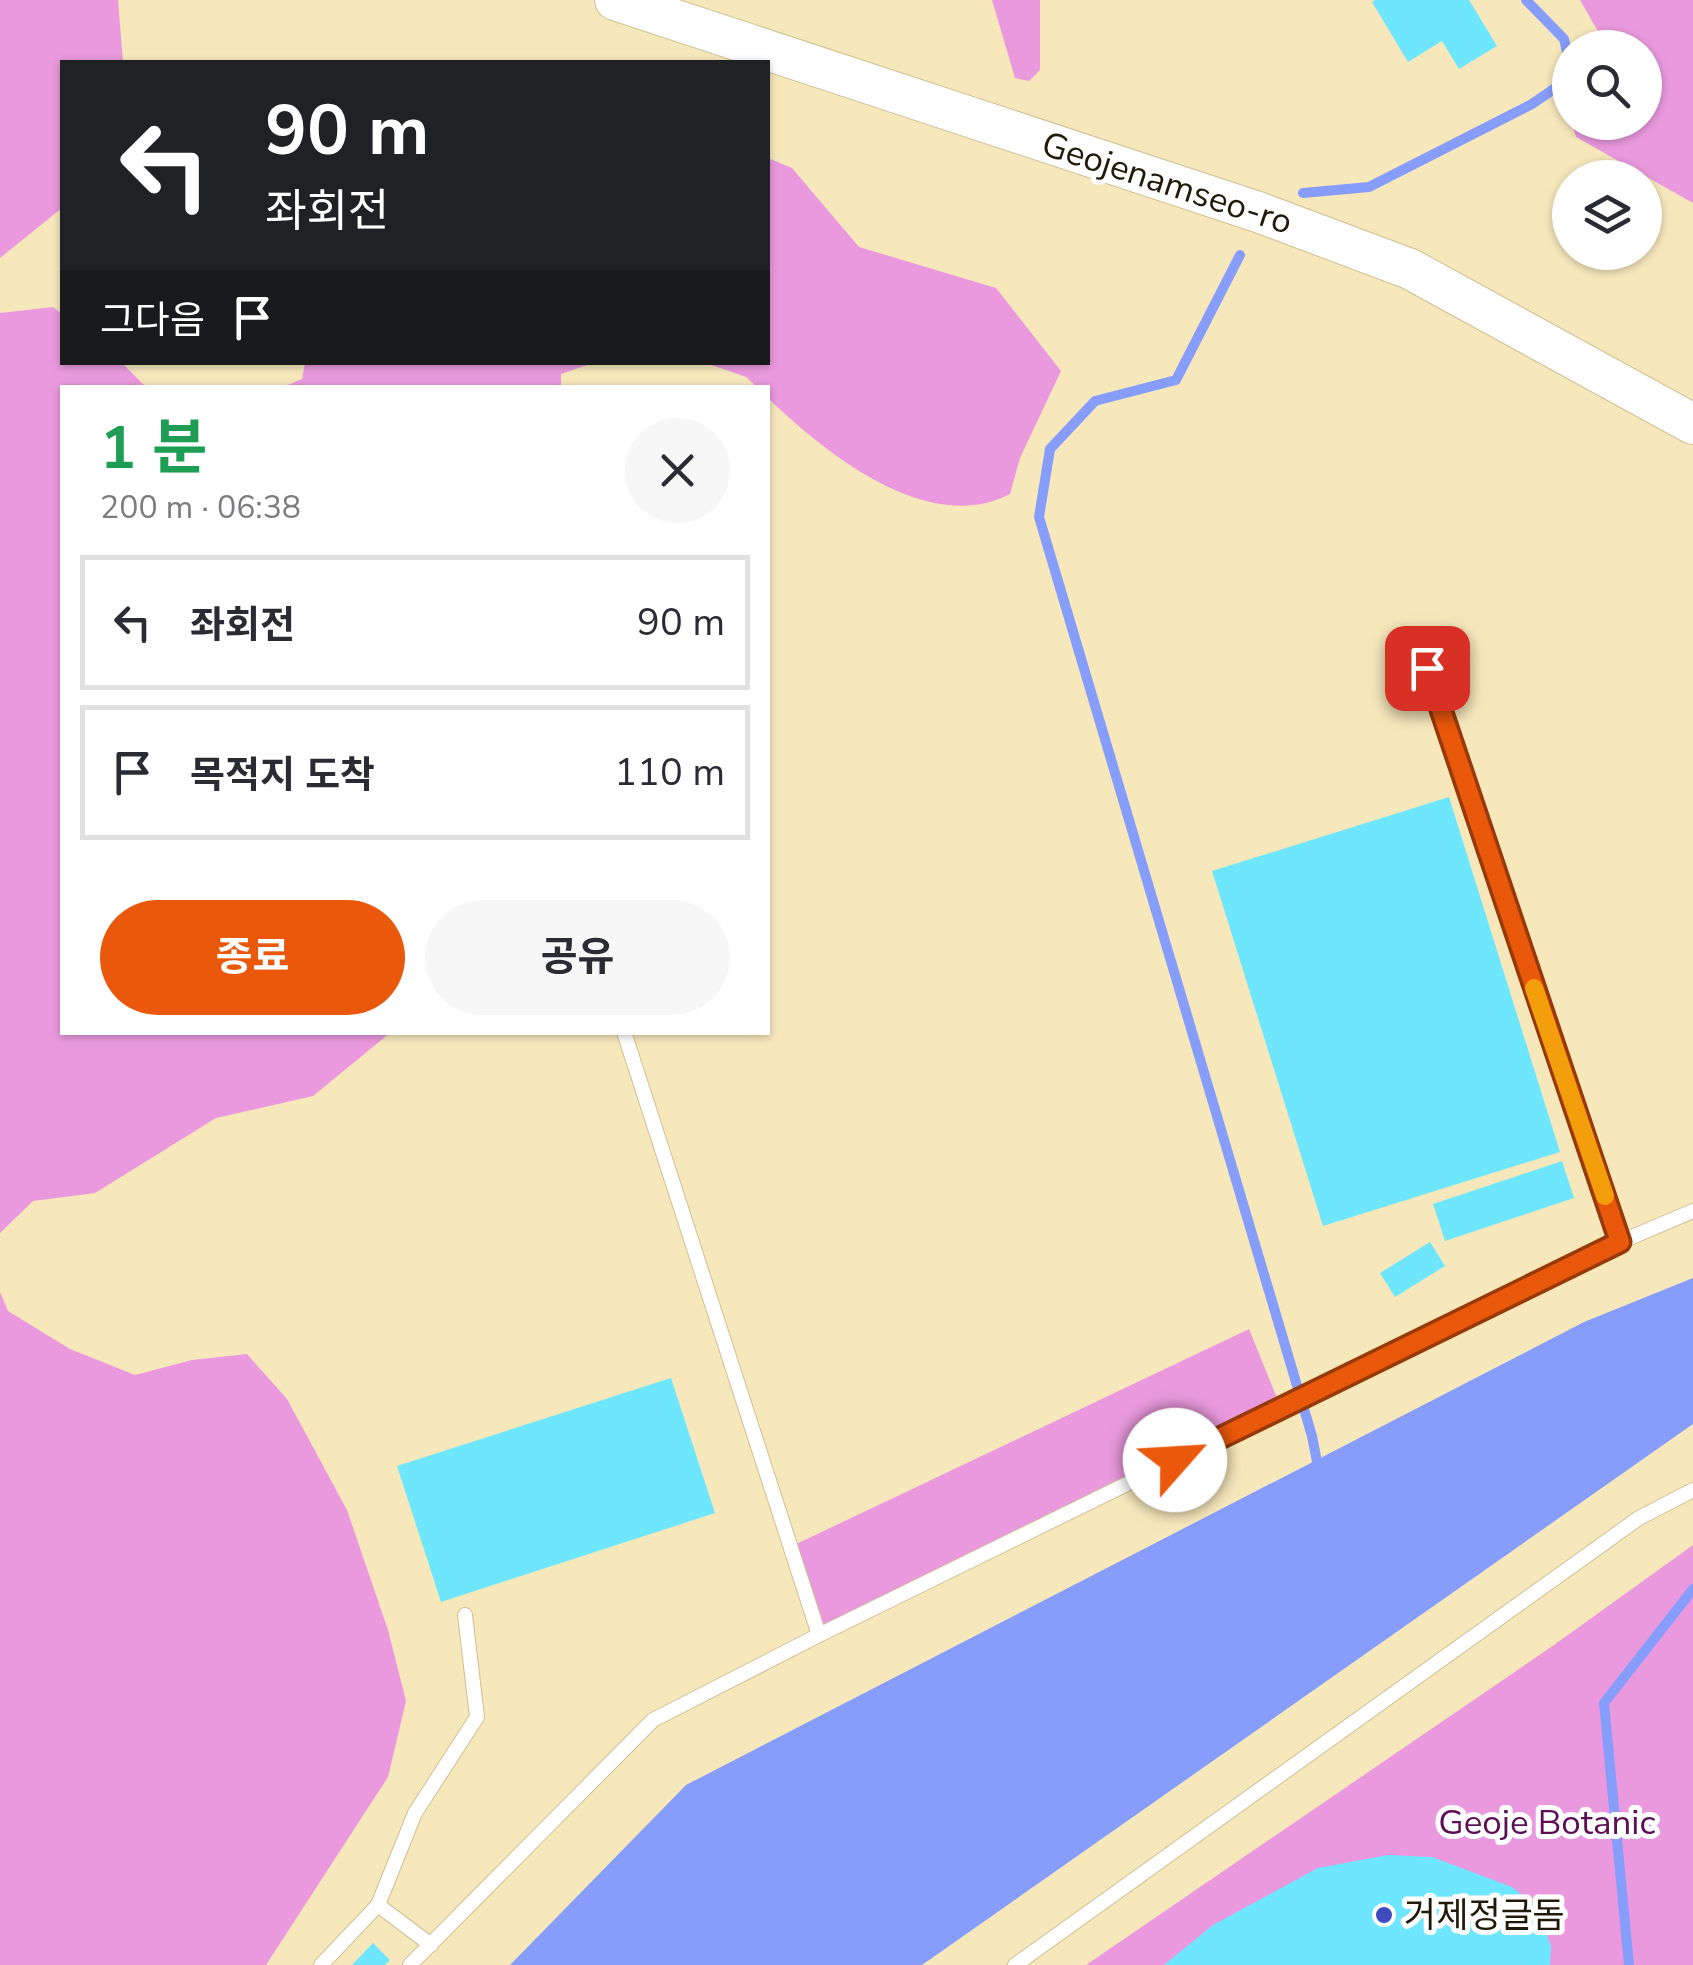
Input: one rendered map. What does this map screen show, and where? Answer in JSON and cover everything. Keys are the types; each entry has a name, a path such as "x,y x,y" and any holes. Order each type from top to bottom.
{"main road":[{"name":"Geojenamseo-ro","path":"615,0 1258,212 1410,269 1693,424"}],"lane":[{"path":"1427,668 1620,1242"},
{"path":"625,1035 820,1635"},
{"path":"410,1965 654,1720 1620,1242 1693,1212"},
{"path":"1015,1965 1639,1518 1693,1490"},
{"path":"321,1965 378,1905 415,1814 477,1718 465,1615"},
{"path":"378,1905 430,1944"}],"green space":[{"path":"0,0 118,0 123,60 60,60 60,210 0,258"},
{"path":"992,0 1040,0 1040,70 1029,81 1015,78"},
{"path":"1580,0 1693,0 1693,203 1662,186 1662,160 1617,160 1581,140 1662,140 1662,30 1597,30"},
{"path":"770,159 792,168 859,247 996,288 1061,371 1020,458 1010,494 978,504 945,505 912,497 848,463 770,400 770,385 755,385 746,377 712,365 770,365"},
{"path":"53,307 60,312 60,365 124,365 144,385 60,385 60,1035 388,1035 313,1096 216,1118 95,1193 33,1201 0,1233 0,313"},
{"path":"304,365 587,365 561,374 561,385 288,385 302,379"},
{"path":"0,1292 8,1311 70,1349 135,1375 192,1360 247,1354 287,1399 347,1510 388,1630 406,1701 388,1777 266,1965 0,1965"},
{"path":"1249,1329 1281,1408 819,1635 790,1547"},
{"name":"Geoje Botanic","path":"1693,1545 1693,1965 1086,1965 1554,1645"}],"water":[{"path":"1693,1278 1693,1424 922,1965 510,1965 686,1785 1584,1322"}],"building":[{"path":"1469,0 1497,46 1459,69 1442,41 1408,62 1372,2"},
{"path":"1449,797 1560,1152 1323,1226 1212,871"},
{"path":"1562,1161 1574,1198 1445,1241 1433,1204"},
{"path":"1430,1242 1445,1266 1395,1297 1380,1273"},
{"path":"671,1378 715,1513 441,1602 397,1466"},
{"name":"거제정글돔","path":"1388,1855 1432,1857 1512,1887 1535,1905 1551,1946 1550,1965 1164,1965 1213,1925 1318,1868"},
{"path":"373,1943 390,1960 385,1965 352,1965"}],"waterway":[{"path":"1526,0 1555,30"},
{"path":"1303,193 1369,187 1552,90"},
{"path":"1240,255 1176,380 1095,401 1050,449 1039,517 1312,1436 1319,1472"},
{"path":"1629,1965 1604,1703 1693,1589"}],"slow traffic":[{"path":"1534,988 1605,1196"}],"place":[{"name":"거제정글돔","path":"1384,1915"}],"route":[{"path":"1175,1460 1620,1242 1427,668"}]}
